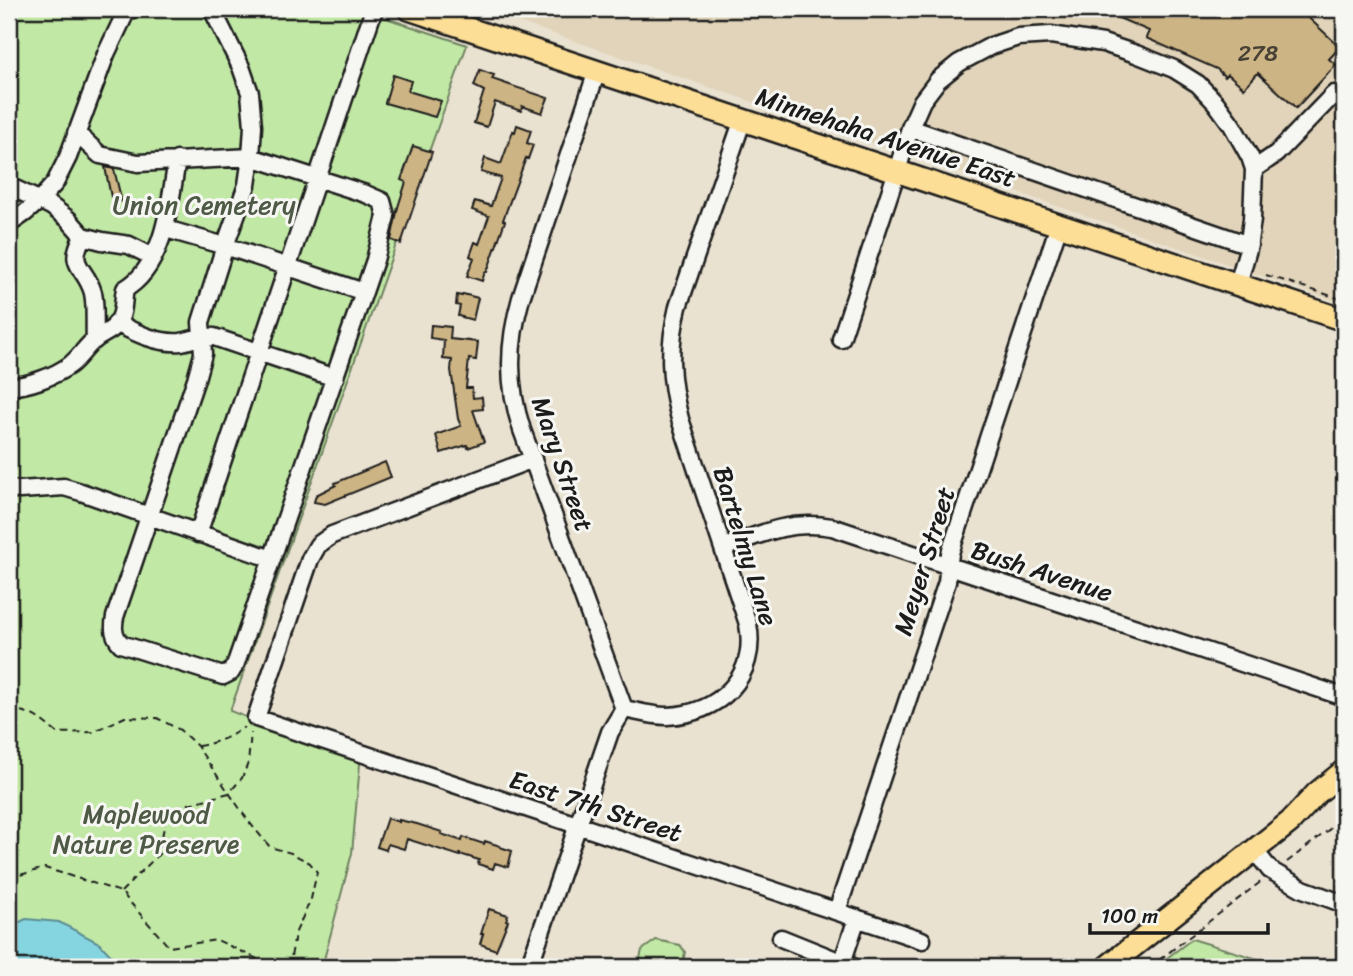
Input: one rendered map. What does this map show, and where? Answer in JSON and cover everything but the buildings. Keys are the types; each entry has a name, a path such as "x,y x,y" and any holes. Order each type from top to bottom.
{"main road":[{"name":"Minnehaha Avenue East","path":"409,9 1344,320"},
{"path":"1107,967 1255,851 1344,771"},
{"path":"1290,822 1344,788"}],"street":[{"path":"76,133 100,155 138,163 251,157 382,201 386,216 365,292 236,663 231,672 223,676 121,644 115,637 113,626 196,379 203,354 201,322 247,185 251,157 253,127 250,93 241,67 212,9"},
{"path":"198,534 374,9"},
{"path":"9,224 39,201 55,183 68,157 122,10"},
{"path":"841,339 910,128 922,100 938,80 959,63 991,46 1018,37 1051,35 1103,43 1174,69 1199,84 1216,103 1232,125 1254,169 1249,245 1237,284"},
{"name":"Mary Street","path":"597,71 521,298 514,323 510,362 519,422 624,709"},
{"path":"1254,169 1276,154 1334,94"},
{"name":"Bartelmy Lane","path":"624,709 654,715 677,715 715,702 726,695 742,675 750,650 748,624 673,393 670,372 670,350 678,307 743,119"},
{"path":"910,128 1249,245"},
{"path":"9,387 43,379 70,365 95,340 112,330 122,314 125,289 134,284 153,257 166,229 177,160"},
{"path":"9,186 51,206 68,219 83,236 129,245 153,257"},
{"name":"Meyer Street","path":"836,911 947,582 950,553 1059,225"},
{"path":"166,229 365,292"},
{"path":"83,236 77,248 76,262 93,293 95,340"},
{"path":"116,323 160,341 181,342 202,336 214,337 335,378"},
{"path":"256,718 310,559 318,545 332,535 533,459"},
{"path":"9,489 64,487 272,559"},
{"name":"Bush Avenue","path":"723,548 780,527 815,524 832,527 1344,697"},
{"path":"529,967 610,732 624,709"},
{"name":"East 7th Street","path":"256,718 922,940"},
{"path":"1255,851 1270,870 1303,890 1344,904"},
{"path":"781,938 848,965 856,918"}],"path":[{"path":"9,710 21,710 41,719 57,733 93,732 125,717 157,718 180,730 197,746 249,822 270,847 291,853 310,863 317,872 311,899 295,934 290,962 286,967"},
{"path":"197,746 216,743 230,737 256,718"},
{"path":"121,892 159,854 167,810 229,793 242,778 248,763 250,737 256,718"},
{"path":"1150,967 1344,818"},
{"path":"9,878 45,868 121,892 169,947 218,940 274,967"}],"shaded area":[{"path":"504,9 1344,9 1344,304 501,16"}],"green space":[{"name":"Union Cemetery","path":"9,9 359,9 467,45 230,711 316,744 361,753 352,853 322,967 9,967"},
{"path":"1192,939 1284,967 1155,967"},
{"path":"656,940 680,945 685,952 682,967 638,967 642,950"}],"water":[{"path":"26,919 59,922 99,943 122,967 9,967 9,927"}],"park label":[{"name":"Maplewood Nature Preserve","path":"146,829"}]}
